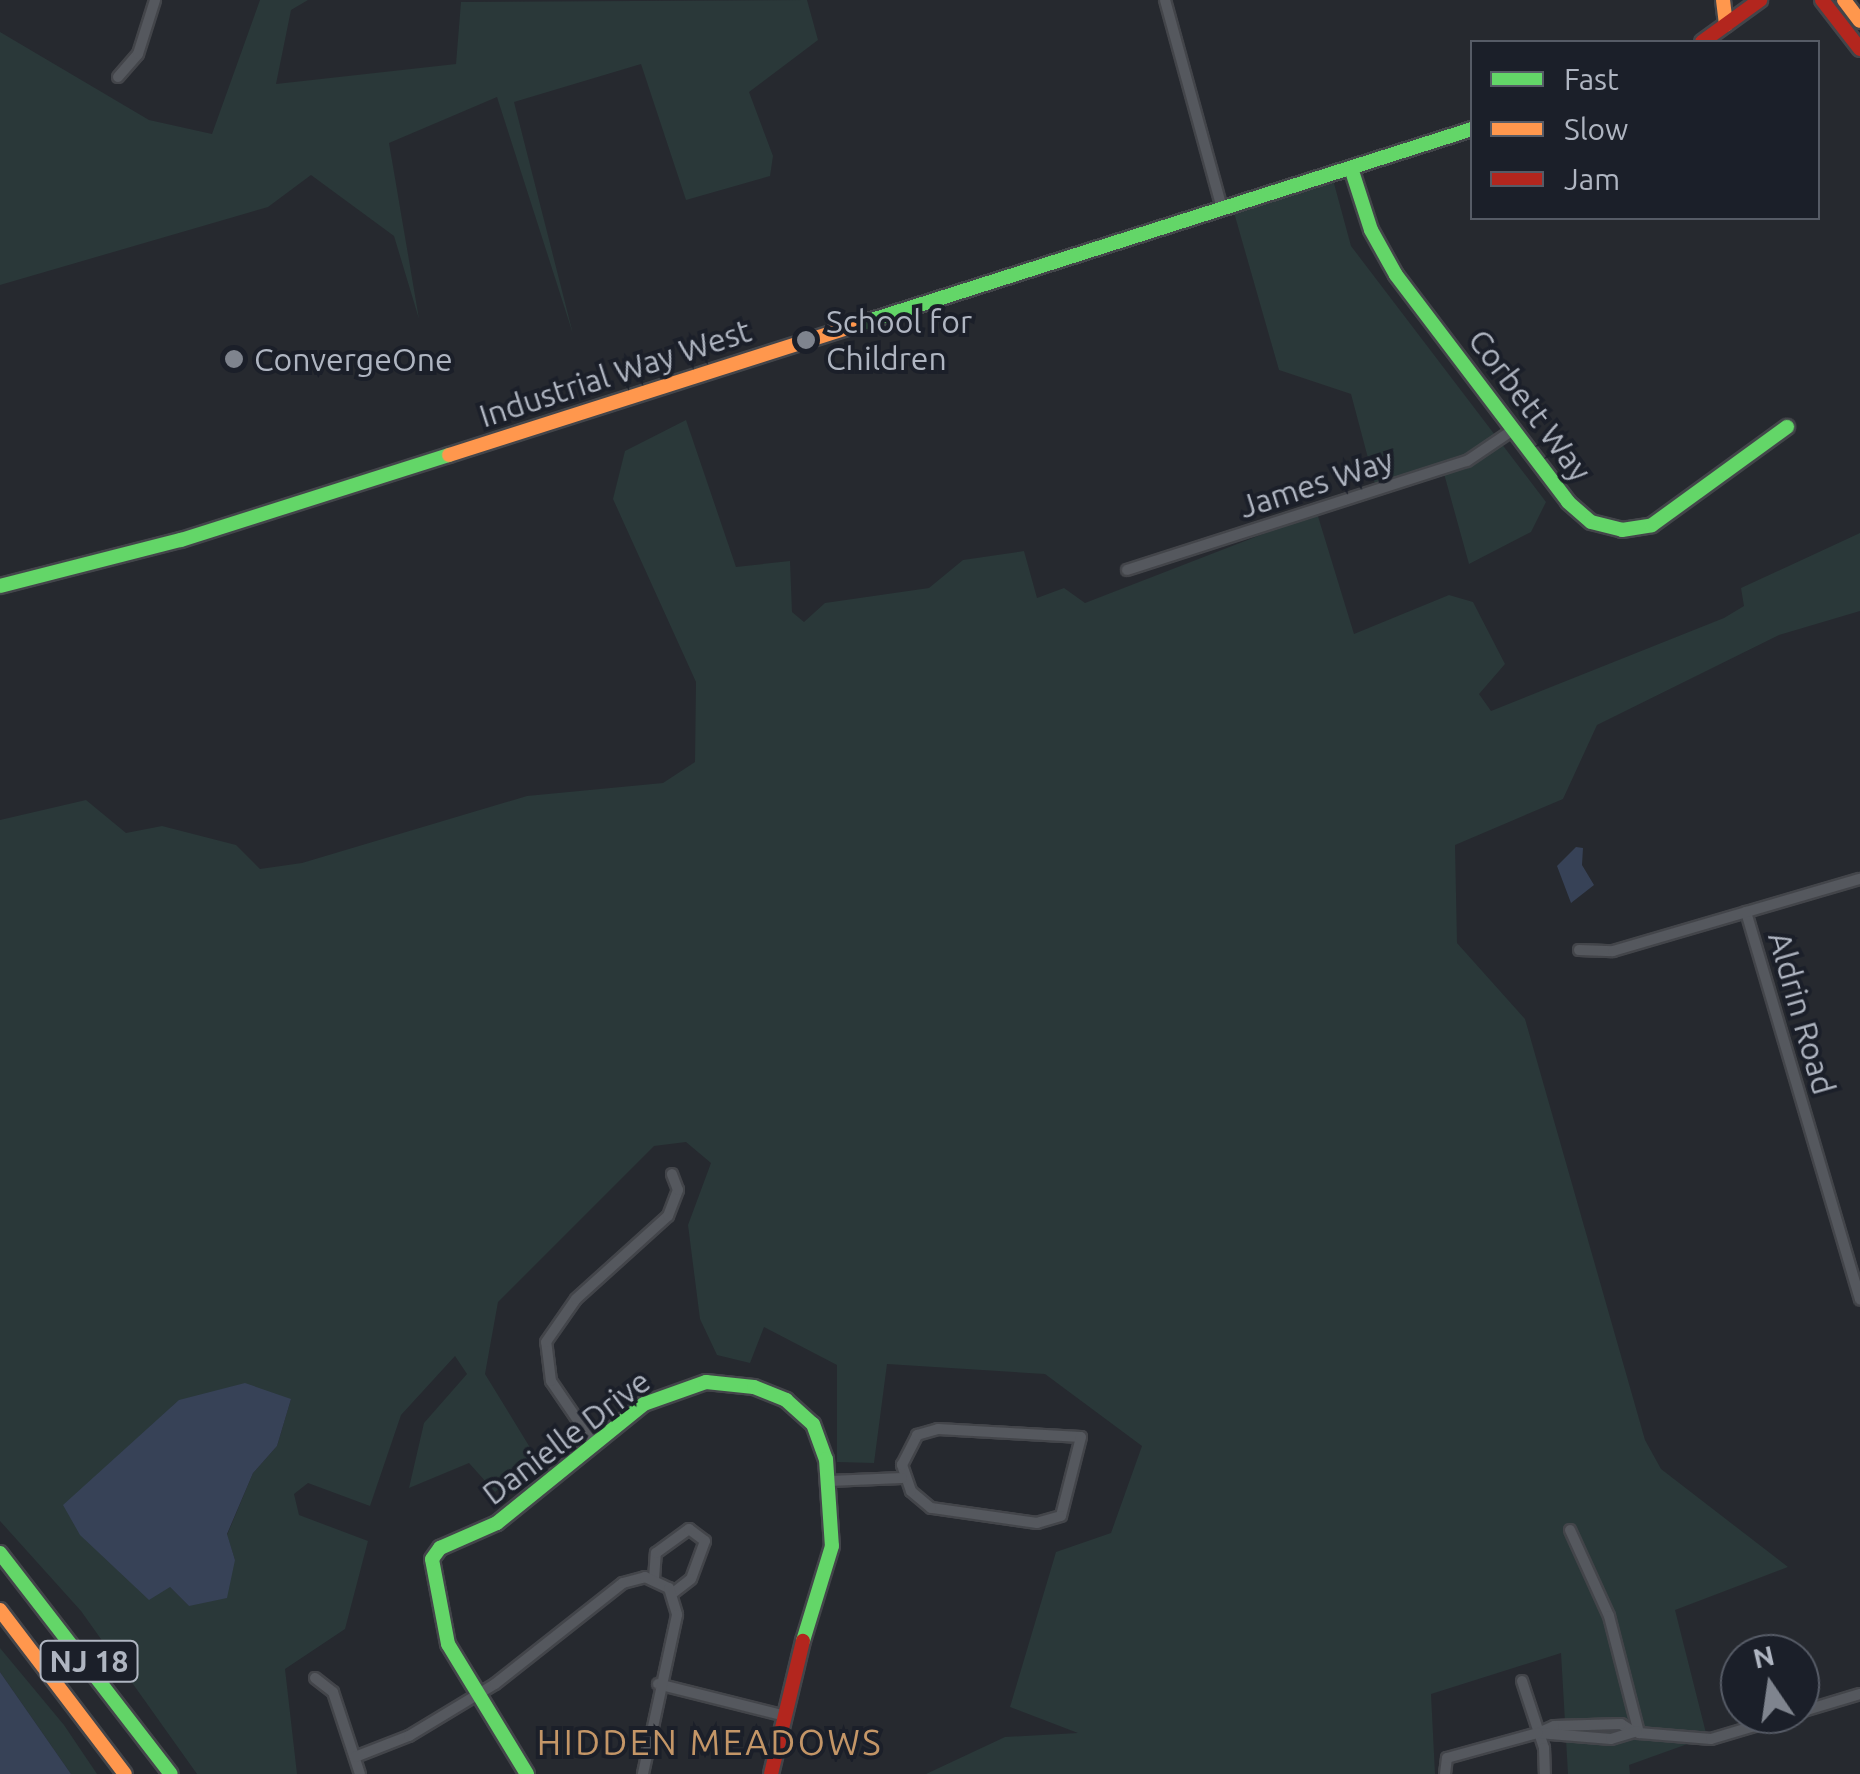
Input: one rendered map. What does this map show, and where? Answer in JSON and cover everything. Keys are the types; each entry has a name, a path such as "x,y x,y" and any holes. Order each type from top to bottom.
{"main road":[{"path":"1723,0 1726,26"},
{"path":"1705,40 1760,0"},
{"path":"1822,0 1860,49"},
{"path":"1844,0 1860,22"},
{"name":"Industrial Way West","path":"0,586 196,535 1470,130"},
{"name":"Corbett Way","path":"1351,168 1389,263 1581,515 1626,530 1662,519 1786,427"},
{"name":"Danielle Drive","path":"478,1694 444,1634 432,1559 440,1548 490,1528 664,1393 706,1382 742,1384 776,1395 808,1418 823,1444 829,1481 832,1546 780,1714 771,1774"},
{"name":"NJ 18","path":"0,1553 171,1774"},
{"name":"NJ 18","path":"0,1610 125,1774"},
{"path":"478,1694 527,1774"}],"street":[{"path":"118,77 138,54 154,0"},
{"path":"1165,0 1222,208"},
{"name":"James Way","path":"1128,570 1466,461 1513,430"},
{"path":"1578,950 1613,951 1860,879"},
{"name":"Aldrin Road","path":"1746,912 1860,1300"},
{"path":"594,1444 550,1381 546,1342 576,1299 668,1216 678,1190 672,1174"},
{"path":"829,1481 902,1478 931,1508 1045,1523 1061,1516 1081,1437 932,1429 911,1442 902,1478"},
{"path":"654,1578 656,1553 689,1529 705,1541 692,1579 673,1594"},
{"path":"1570,1530 1609,1616 1635,1730"},
{"path":"355,1757 409,1736 478,1694 623,1584 654,1578"},
{"path":"643,1774 658,1684 675,1626 673,1594 654,1578"},
{"path":"315,1678 333,1692 360,1774"},
{"path":"1522,1681 1545,1774"},
{"path":"658,1684 780,1714"},
{"path":"1820,1706 1860,1694"},
{"path":"1444,1774 1447,1758 1538,1734 1554,1726 1621,1724 1635,1730 1711,1739 1728,1734"}],"shaded area":[{"path":"260,0 308,0 291,10 276,84 456,64 461,2 807,0 818,40 749,92 773,156 770,176 686,200 641,64 514,102 573,334 497,97 389,143 419,319 394,236 311,175 268,207 0,285 0,32 149,120 212,134"},
{"path":"1332,176 1351,246 1546,502 1531,532 1469,564 1443,470 1377,492 1351,394 1279,370 1233,209"},
{"path":"686,420 736,567 790,561 792,612 804,622 825,603 929,588 963,560 1024,551 1037,598 1064,588 1085,603 1317,513 1354,634 1449,595 1473,602 1505,664 1479,694 1491,711 1724,618 1744,606 1741,588 1860,533 1860,611 1779,635 1597,725 1563,799 1455,845 1457,943 1525,1019 1645,1440 1661,1469 1788,1567 1675,1610 1707,1737 1629,1765 1630,1774 1568,1774 1561,1653 1431,1694 1435,1774 926,1774 1005,1737 1078,1733 1010,1707 1056,1552 1111,1533 1142,1446 1045,1374 887,1364 874,1463 837,1462 837,1365 764,1327 750,1363 717,1355 700,1319 688,1225 711,1163 686,1142 654,1146 498,1302 485,1374 537,1459 495,1492 469,1463 409,1488 424,1423 467,1374 455,1356 401,1415 370,1506 308,1483 294,1494 299,1515 368,1541 345,1629 285,1669 297,1774 197,1774 81,1611 0,1521 0,820 86,800 126,833 162,826 236,845 260,869 302,863 527,796 663,783 695,762 696,682 613,499 625,451","holes":["291,1399 277,1446 253,1473 227,1535 235,1560 189,1606 170,1587"]},
{"path":"0,1648 64,1725 97,1774 71,1774 0,1672"}],"water":[{"path":"1576,847 1583,848 1582,865 1594,885 1571,903 1557,866"},
{"path":"245,1383 291,1399 277,1446 253,1473 227,1534 235,1560 227,1598 189,1606 170,1587 149,1600 80,1535 63,1505 179,1400"},
{"path":"0,1672 71,1774 0,1774"}],"traffic: fast":[{"path":"853,326 1470,130"},
{"path":"1351,168 1371,230 1396,275 1568,502 1591,522 1622,530 1652,525 1787,427"},
{"path":"0,586 181,540 449,455"},
{"path":"527,1774 448,1644 432,1559 440,1548 497,1523 644,1404 706,1382 754,1387 786,1400 813,1424 826,1459 832,1546 803,1641"},
{"path":"0,1553 171,1774"}],"traffic: slow":[{"path":"1723,0 1726,25"},
{"path":"1844,0 1860,21"},
{"path":"449,455 853,326"},
{"path":"0,1610 125,1774"}],"traffic: jam":[{"path":"1705,40 1760,0"},
{"path":"1822,0 1860,49"},
{"path":"771,1774 803,1641"}],"place":[{"name":"School for Children","path":"806,340"},
{"name":"ConvergeOne","path":"234,359"}],"district":[{"name":"HIDDEN MEADOWS","path":"710,1742"}]}
